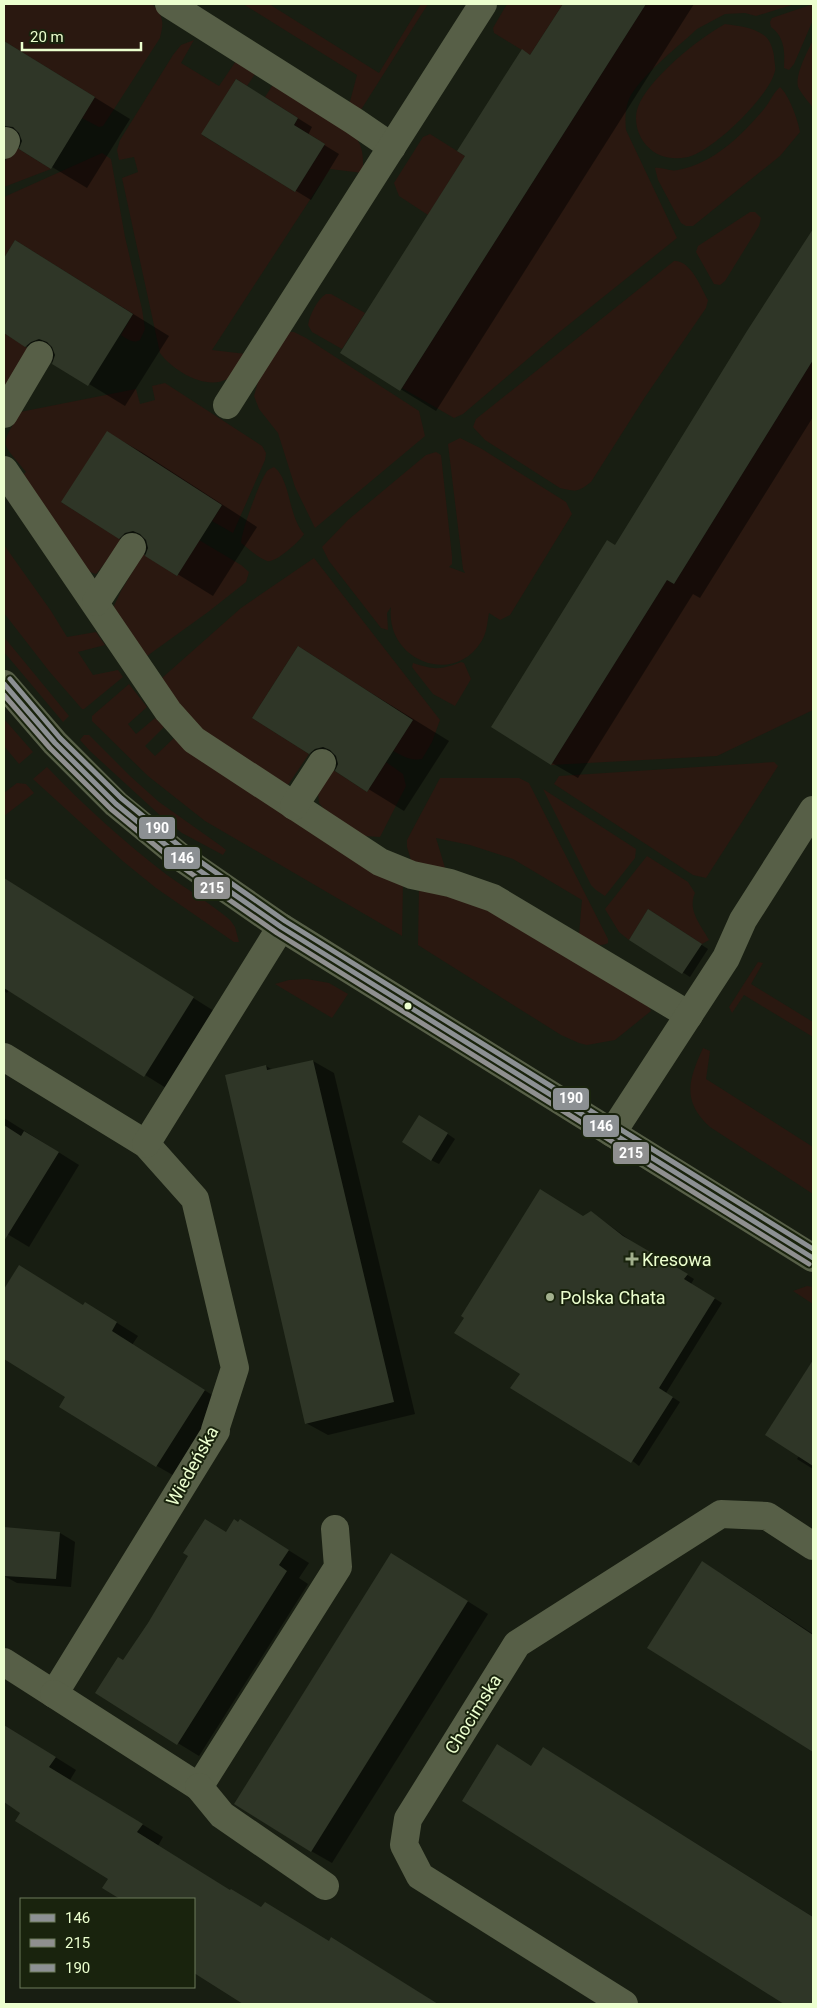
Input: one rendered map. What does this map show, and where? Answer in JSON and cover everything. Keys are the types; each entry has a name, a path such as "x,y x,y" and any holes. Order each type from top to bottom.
{"street":[{"path":"169,4 392,147"},
{"path":"227,405 483,4"},
{"path":"4,414 39,355"},
{"path":"4,470 96,602 168,711 194,740 380,862 412,875 450,883 493,898 690,1015"},
{"path":"96,602 132,547"},
{"path":"4,684 55,743 116,804 183,859 281,927 813,1258"},
{"path":"294,806 322,763"},
{"path":"612,1133 726,958 743,920 813,810"},
{"path":"146,1144 281,927"},
{"name":"Wiedeńska","path":"4,1057 146,1144 195,1199 235,1368 216,1431 54,1694"},
{"name":"Chocimska","path":"624,2004 420,1876 404,1844 408,1819 517,1644 722,1514 767,1516 813,1546"},
{"path":"199,1786 338,1566 335,1528"},
{"path":"4,1662 199,1786 222,1815 325,1886"}],"shaded area":[{"path":"4,4 152,4 161,16 162,28 160,38 103,126 99,127 82,118 95,97 4,41"},
{"path":"243,4 269,4 379,73 421,4 428,4 357,116 348,109 357,75"},
{"path":"507,4 563,4 530,55 494,33 493,28"},
{"path":"646,4 795,4 756,16 745,13 725,14 697,29 660,62 634,90 628,103 626,130 677,238 557,334 463,414 454,418 402,388"},
{"path":"813,4 813,20 794,64 789,70 784,68 782,40 771,27 770,22 772,18"},
{"path":"725,24 751,29 767,38 773,50 775,66 771,82 739,122 699,153 688,157 676,158 655,153 643,141 637,128 636,117 638,107 652,84 663,72 689,49"},
{"path":"194,40 181,63 219,86 238,58 257,71 247,86 236,79 202,135 295,192 325,144 294,125 298,118 265,97 274,83 357,139 361,147 363,159 363,173 330,169 212,350 246,354 233,374 219,382 200,381 190,377 173,366 160,353 122,178 138,172 134,157 119,160 117,150 120,140 173,55 181,45"},
{"path":"813,40 813,108 799,89 798,78 799,71"},
{"path":"780,87 793,108 800,132 780,156 693,226 686,226 681,223 658,180 655,168 678,170 691,167 715,155 746,129"},
{"path":"430,134 465,156 428,215 399,196 394,183 423,137"},
{"path":"14,146 51,169 4,187 4,163"},
{"path":"102,153 111,159 125,237 142,309 145,329 140,340 137,341 130,340 121,335 133,314 15,240 4,258 4,197"},
{"path":"750,212 755,212 761,218 759,226 725,281 720,285 714,284 696,252 698,246"},
{"path":"674,261 686,265 695,276 708,300 706,308 645,397 591,482 577,490 560,488 485,440 473,427 476,419"},
{"path":"326,294 331,294 365,313 342,349 312,332 308,325 314,308"},
{"path":"288,332 294,332 306,338 419,411 425,436 315,528 295,487 278,433 259,409 254,396 259,378"},
{"path":"4,333 29,349 4,396"},
{"path":"813,360 813,710 717,756 551,765 667,580 674,584"},
{"path":"165,383 262,446 266,453 265,460 233,533 212,521 222,505 61,502 123,541 96,574 87,570 76,561 33,503 18,480 26,472 7,448 6,438 20,412 136,389 140,404 155,400 152,386"},
{"path":"460,438 482,449 566,502 572,514 510,615 500,620 489,613 483,639 469,656 454,663 439,665 423,661 409,653 399,641 392,626 391,607 387,613 388,630 381,628 329,561 322,547 348,520 426,455 436,452 441,455 452,556 452,564 449,567 465,573 448,444"},
{"path":"274,467 284,480 295,518 304,534 298,542 281,556 267,561 241,543 260,485 267,471"},
{"path":"199,540 241,565 249,572 246,582 147,656 113,608 143,554 177,576"},
{"path":"4,545 67,637 96,632 105,645 78,652 93,675 118,670 123,677 84,709 49,671 4,613"},
{"path":"314,558 440,720 432,742 422,759 410,759 393,751 413,720 298,646 252,718 309,754 288,785 224,747 189,720 162,678 241,608"},
{"path":"4,637 69,716 63,722 4,652"},
{"path":"461,662 464,663 471,679 455,706 433,694 412,667 413,663 437,668 448,667"},
{"path":"129,684 147,707 128,724 136,734 155,718 164,727 145,746 155,756 174,738 403,883 402,936 205,821 148,776 92,721 92,716"},
{"path":"4,719 33,752 19,764 4,746"},
{"path":"84,735 89,735 159,802 226,850 223,855 182,833 163,818 90,751 80,740"},
{"path":"386,762 403,774 406,786 380,837 365,836 324,809 319,803 318,793 333,770 367,792"},
{"path":"774,762 778,766 706,878 693,875 554,784 559,776"},
{"path":"47,767 75,796 135,850 230,920 235,927 239,942 234,942 156,888 124,862 33,779"},
{"path":"440,778 519,778 529,783 608,939 608,943 600,945 579,934 582,900 513,859 470,845 436,838 446,871 417,864 411,860 407,840"},
{"path":"17,783 26,784 34,793 4,816 4,793"},
{"path":"543,789 636,849 635,858 605,896 591,885"},
{"path":"647,856 688,882 695,893 693,899 694,911 709,940 702,944 648,909 629,940 619,932 605,909"},
{"path":"419,887 493,908 649,1007 651,1011 615,1040 587,1045 561,1035 418,945"},
{"path":"758,962 763,963 751,984 813,1022 813,1037 744,995 732,1013 729,1007"},
{"path":"307,979 329,983 348,994 332,1018 275,984 289,980"},
{"path":"703,1048 710,1051 706,1079 813,1147 813,1194 710,1127 701,1117 691,1099 690,1089 694,1070"},
{"path":"807,1286 813,1287 813,1304 793,1291"}],"building":[{"path":"563,4 646,4 400,391 340,353 465,156 457,151 504,77 522,49 530,55"},
{"path":"4,41 95,97 51,169 19,149 22,141 19,133 13,127 4,126"},
{"path":"236,79 298,118 294,125 325,144 295,192 201,134"},
{"path":"813,229 813,360 674,584 667,580 551,765 491,727 607,540 615,545 747,331"},
{"path":"15,240 133,314 88,386 52,364 55,355 52,347 47,342 39,339 25,347 4,333 4,258"},
{"path":"107,431 222,505 177,576 145,556 148,548 146,540 140,534 133,531 125,533 119,539 61,502"},
{"path":"298,646 413,720 367,792 335,771 338,764 336,756 330,750 323,747 315,749 309,754 252,718"},
{"path":"4,878 194,997 144,1077 4,988"},
{"path":"648,909 702,944 682,974 629,940"},
{"path":"313,1060 394,1402 305,1424 225,1075 266,1065 267,1070"},
{"path":"419,1115 448,1133 431,1161 402,1142"},
{"path":"4,1125 21,1136 24,1131 59,1152 4,1241"},
{"path":"540,1189 583,1216 591,1211 623,1236 688,1274 684,1279 715,1298 659,1388 673,1397 631,1463 510,1388 520,1374 454,1333 464,1318 461,1316"},
{"path":"19,1265 83,1305 85,1302 117,1322 112,1331 205,1390 156,1467 59,1407 65,1397 4,1359 4,1289"},
{"path":"813,1360 813,1466 765,1435"},
{"path":"205,1519 226,1532 234,1519 238,1522 240,1519 289,1550 279,1565 287,1571 177,1745 95,1693 118,1657 123,1660 148,1623 188,1556 183,1553"},
{"path":"4,1527 60,1532 56,1579 4,1576"},
{"path":"391,1553 468,1601 311,1852 234,1804"},
{"path":"702,1561 813,1635 813,1752 647,1648"},
{"path":"4,1725 56,1757 49,1767 143,1824 137,1832 261,1907 265,1902 329,1941 331,1937 438,2004 243,2004 195,1974 195,1898 118,1898 102,1888 108,1879 15,1821 20,1813 4,1802"},
{"path":"497,1744 531,1766 543,1747 813,1917 813,2004 784,2004 462,1801"}],"transit line":[{"name":"190","path":"10,679 60,738 121,798 188,853 285,921 813,1249"},
{"name":"146","path":"4,684 55,743 116,804 183,859 281,927 813,1258"},
{"name":"215","path":"4,695 50,748 111,809 179,865 277,933 809,1264"}],"place":[{"name":"Kresowa","path":"632,1259"},
{"name":"Polska Chata","path":"550,1297"}]}
